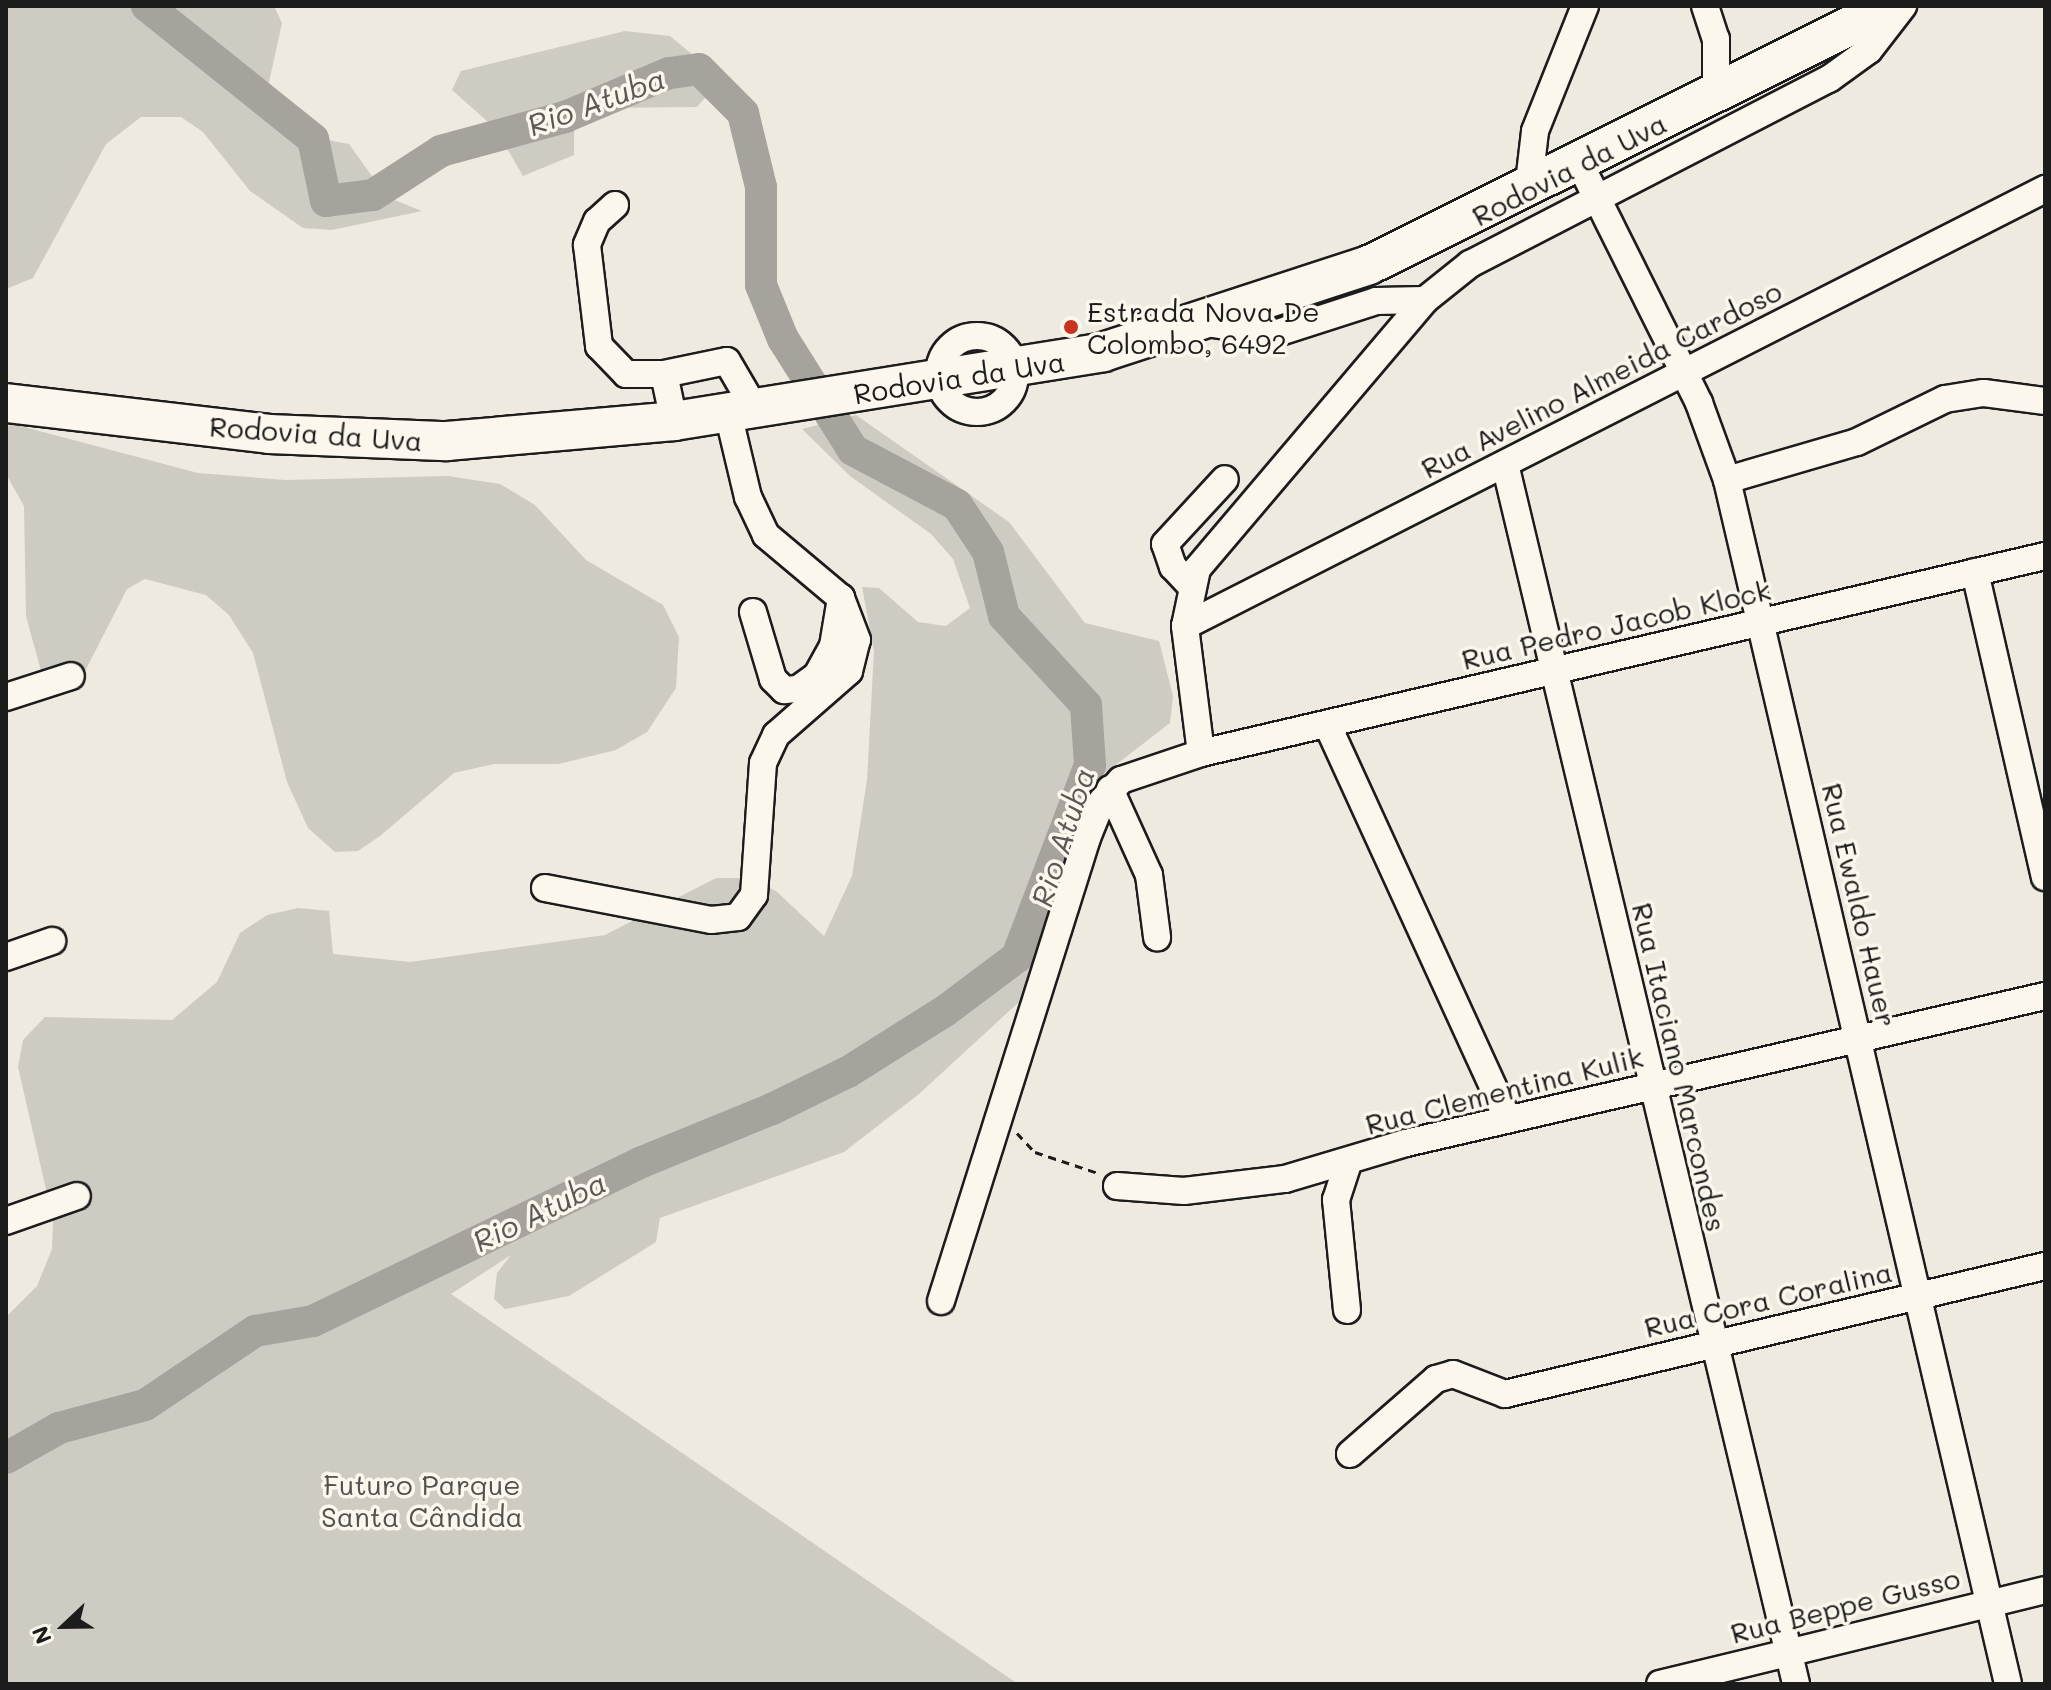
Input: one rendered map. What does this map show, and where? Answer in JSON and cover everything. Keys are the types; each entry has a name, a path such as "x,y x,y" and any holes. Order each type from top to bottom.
{"highway":[{"name":"Rodovia da Uva","path":"6,403 357,440 517,438 674,421 1015,369 1207,323 1369,265 1528,191 1890,6"}],"street":[{"path":"1528,191 1535,131 1585,6"},
{"path":"1705,6 1716,39 1716,95"},
{"path":"1201,753 1185,626 1190,585 1207,554 1425,300 1470,264 1829,79 1869,50 1903,6"},
{"name":"Rua Ewaldo Hauer","path":"1580,164 1684,373 1727,480 2008,1684"},
{"name":"Rua Avelino Almeida Cardoso","path":"1185,626 2045,189"},
{"path":"545,888 711,920 738,917 754,895 763,763 776,735 849,671 857,640 841,598 766,535 748,497 756,409 727,361 664,374 626,374 599,346 587,245 597,221 615,205"},
{"path":"1207,323 1274,334 1376,301 1425,300"},
{"path":"664,374 674,421"},
{"path":"1727,480 1857,442 1945,399 1984,393 2045,401"},
{"name":"Rua Itaciano Marcondes","path":"1505,464 1556,670 1783,1653 1796,1684"},
{"path":"1190,585 1173,567 1165,544 1225,479"},
{"name":"Rua Pedro Jacob Klock","path":"1110,789 1148,767 1201,753 2045,556"},
{"path":"1975,572 2033,773 2045,877"},
{"path":"753,612 773,679 784,690 798,689 817,675 833,646 841,598"},
{"path":"6,697 71,676"},
{"path":"1327,724 1508,1119"},
{"path":"1110,789 1149,875 1157,937"},
{"path":"941,1301 1087,838 1110,789"},
{"path":"6,957 52,941"},
{"name":"Rua Clementina Kulik","path":"1117,1186 1195,1190 1348,1164 1508,1119 2045,996"},
{"path":"1347,1310 1336,1200 1348,1164"},
{"path":"6,1221 77,1196"},
{"name":"Rua Cora Coralina","path":"1350,1454 1436,1379 1453,1374 1505,1394 2045,1266"},
{"name":"Rua Beppe Gusso","path":"1660,1684 2045,1590"}],"path":[{"path":"995,1126 1019,1133 1035,1152 1117,1186"}],"green space":[{"path":"6,6 274,6 282,23 266,96 275,120 285,132 349,144 387,197 422,211 332,230 303,228 250,191 203,132 181,117 141,117 106,144 33,278 6,289"},
{"path":"625,31 670,36 705,65 711,91 697,107 597,108 574,131 574,155 523,176 495,128 452,90 461,71"},
{"name":"Futuro Parque Santa Cândida","path":"856,415 1009,522 1085,623 1159,641 1173,696 1170,723 1100,777 1033,981 1019,1002 919,1094 844,1152 660,1218 656,1242 569,1296 505,1309 494,1299 497,1273 511,1255 451,1294 1018,1684 6,1684 6,1317 37,1286 52,1249 53,1220 18,1067 23,1040 45,1017 172,1020 217,982 240,933 267,915 298,908 329,911 333,954 410,962 605,935 716,878 748,878 776,891 824,936 852,876 867,780 874,651 862,587 879,588 918,622 946,626 970,608 953,559 931,534 850,476 802,429"},
{"path":"13,424 198,473 286,480 448,476 500,484 535,505 586,560 663,605 679,637 676,688 647,732 616,750 559,764 494,764 454,773 358,851 335,852 308,828 287,782 253,653 229,615 206,595 145,579 127,589 80,681 60,687 41,671 26,616 24,506 6,474 6,427"}],"waterway":[{"name":"Rio Atuba","path":"6,1458 59,1428 145,1405 255,1331 313,1321 642,1162 772,1109 848,1072 945,1011 1017,957 1090,765 1086,705 1004,616 988,552 957,505 853,450 783,339 761,285 761,187 743,113 699,69 669,73 565,117 441,151 373,195 326,201 313,139 147,6"}],"place":[{"name":"Estrada Nova De Colombo, 6492","path":"1071,327"}]}
